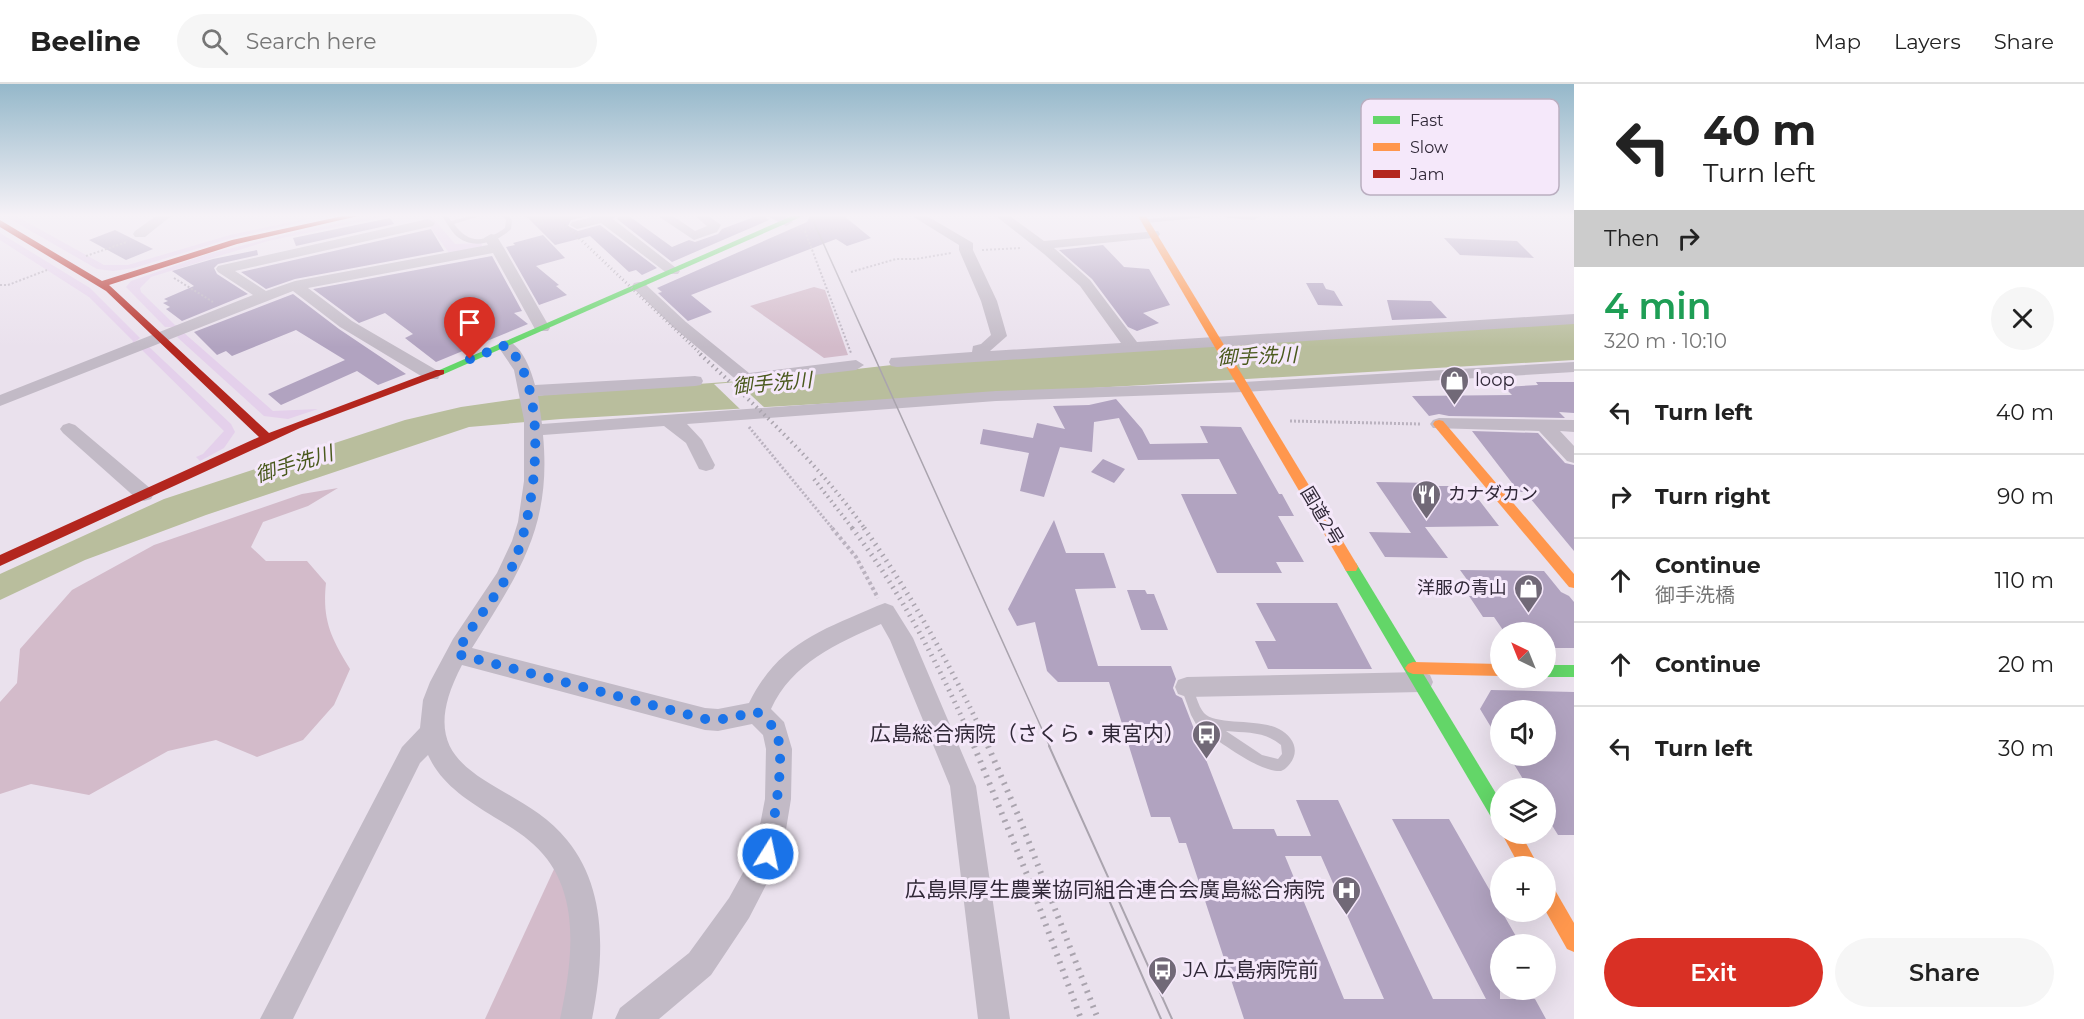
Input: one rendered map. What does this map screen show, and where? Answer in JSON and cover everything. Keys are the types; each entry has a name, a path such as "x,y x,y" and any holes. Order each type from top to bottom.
{"main road":[{"path":"61,260 102,284 267,438"},
{"path":"102,284 179,260"},
{"path":"0,561 304,421 432,375 506,345 696,260"},
{"name":"国道2号","path":"1169,260 1490,799"},
{"path":"1439,424 1574,583"},
{"path":"1417,675 1490,671"},
{"path":"1556,671 1574,671"},
{"path":"1556,911 1574,942"}],"street":[{"path":"258,260 223,269 264,296"},
{"path":"0,401 158,337 296,285 416,260"},
{"path":"503,260 542,328"},
{"path":"659,260 673,271"},
{"path":"970,260 999,336 987,347 979,349 981,357"},
{"path":"1058,260 1085,283 1112,322 1128,339 1131,347"},
{"path":"296,285 346,324 432,375"},
{"path":"639,286 680,325 746,378 856,365"},
{"path":"897,362 1574,320"},
{"path":"506,345 516,355 529,393 535,458 532,502 515,558 507,576 470,630 435,703 432,733 436,748 452,773 540,831 557,850 571,872 580,898 586,928 586,960 576,1019"},
{"path":"534,428 669,421 996,396 1574,367"},
{"path":"529,393 695,381"},
{"path":"669,421 697,443 706,465"},
{"path":"1439,424 1574,426"},
{"path":"1544,426 1574,457"},
{"path":"69,429 144,494"},
{"path":"757,712 773,681 800,657 819,643 885,612 906,648 963,786 994,1019"},
{"path":"457,654 705,719 718,720 757,712"},
{"path":"1187,687 1417,675"},
{"path":"631,1019 700,964 739,908 768,854 778,798 779,748 775,730 757,712"},
{"path":"276,1019 411,755 432,733"}],"lane":[{"path":"1187,687 1197,715 1201,722 1259,760 1280,765 1289,756 1287,742 1271,730 1263,727 1214,723 1197,715"}],"path":[{"path":"816,260 856,365"},
{"path":"851,272 894,260"},
{"path":"0,285 8,285 51,269"},
{"path":"172,277 227,310"},
{"path":"738,415 856,557 885,612"},
{"path":"1283,421 1439,424"}],"shaded area":[{"path":"31,260 44,260 90,288 140,338 132,344 133,341 89,297"},
{"path":"81,260 94,260 104,265 128,265 146,260 161,260 134,268 113,271 97,269"},
{"path":"192,260 207,260 151,277 140,288 141,292 175,325 179,325 174,327 165,327 126,287 131,281"},
{"path":"814,287 825,290 848,355 824,358 750,306"},
{"path":"183,332 273,411 318,409 288,419 264,416 177,337"},
{"path":"148,346 231,424 235,432 224,448 200,461 196,457 203,454 224,431 141,349"},
{"path":"338,488 308,506 263,522 251,547 266,561 307,561 326,583 325,608 329,628 350,669 334,705 303,740 257,757 216,740 168,751 89,795 31,784 0,794 0,702 17,683 20,649 72,590 154,545 302,494"},
{"path":"555,867 561,878 575,931 565,1019 485,1019"}],"water":[{"name":"御手洗川","path":"1574,322 1574,360 561,419 469,427 206,515 85,560 0,600 0,574 164,499 405,420 461,407 544,395 768,379 892,365"}],"pier":[{"path":"737,382 766,409 742,411 714,384"}],"building":[{"path":"211,260 237,260 218,264 214,268 217,274 248,294 182,321 166,309 170,307 163,303 168,301 164,299 194,286 172,271"},
{"path":"296,260 398,260 295,279 266,289 241,272"},
{"path":"472,260 494,260 522,311 514,313 528,324 436,362 405,338 413,334 385,313 359,323 313,289"},
{"path":"513,260 559,260 536,266 559,285 556,286 567,295 539,305"},
{"path":"616,260 646,260 657,268 642,275 636,270 629,272"},
{"path":"721,260 783,260 691,295 712,312 688,321 658,293 662,292 657,288"},
{"path":"1070,260 1117,260 1124,267 1149,269 1170,305 1143,313 1159,323 1137,331 1128,327 1092,279"},
{"path":"1306,283 1323,283 1326,289 1334,291 1343,306 1318,305"},
{"path":"293,294 339,329 406,374 378,385 357,371 281,405 268,394 345,360 296,330 232,356 226,351 217,355 194,332"},
{"path":"1387,300 1431,301 1447,318 1392,320"},
{"path":"1536,382 1574,382 1574,413 1559,412 1565,418 1439,414 1429,416 1412,396 1512,395 1504,387 1538,385"},
{"path":"1116,399 1142,429 1150,444 1208,443 1200,426 1241,427 1294,516 1278,516 1304,562 1276,562 1282,573 1217,573 1181,494 1237,494 1219,459 1138,460 1119,418 1094,422 1092,452 1060,447 1044,497 1020,491 1029,453 980,444 983,429 1033,438 1037,423 1065,429 1053,406 1089,405"},
{"path":"1472,431 1538,433 1565,463 1574,465 1574,551 1525,492 1519,492"},
{"path":"1103,459 1125,469 1114,483 1091,472"},
{"path":"1376,482 1435,483 1438,486 1454,486 1465,500 1479,500 1499,526 1425,527 1448,558 1385,557 1369,532 1411,533"},
{"path":"1054,520 1066,553 1104,553 1116,588 1075,589 1098,666 1171,666 1176,679 1173,688 1176,695 1182,698 1233,829 1274,829 1277,836 1311,836 1296,800 1338,800 1433,999 1486,999 1392,819 1449,819 1490,891 1490,922 1508,922 1515,934 1490,934 1490,1000 1536,1000 1546,1019 1244,1019 1186,843 1179,843 1170,817 1151,817 1109,682 1058,682 1047,671 1035,622 1017,626 1008,609","holes":["1285,856 1321,856 1384,999 1344,999"]},
{"path":"1460,570 1544,571 1561,592 1574,602 1574,648 1556,648 1556,622 1497,622 1494,617 1483,617 1469,596 1479,596"},
{"path":"1127,590 1145,590 1147,594 1154,594 1168,630 1141,630"},
{"path":"1256,603 1337,603 1372,669 1268,669 1255,641 1276,641"},
{"path":"1491,690 1574,692 1574,835 1558,835 1556,832 1556,778 1522,778 1515,766 1556,766 1556,700 1490,700 1490,726 1480,709"}],"tram line":[{"path":"831,260 1050,747"},
{"path":"1049,746 1172,1019"},
{"path":"1102,884 1161,1019"}],"railway":[{"path":"602,260 702,355"},
{"path":"700,354 808,459 865,529"},
{"path":"814,479 853,529"},
{"path":"852,528 888,579 920,633 975,747"},
{"path":"864,528 899,580 931,634 989,747"},
{"path":"974,746 1028,877 1081,1019"},
{"path":"988,746 1021,822 1098,1019"}],"traffic: fast":[{"path":"440,372 699,260"},
{"path":"1351,567 1490,799"},
{"path":"1556,671 1574,671"}],"traffic: slow":[{"path":"1168,260 1351,567"},
{"path":"1439,424 1574,583"},
{"path":"1413,668 1490,670"},
{"path":"1517,844 1524,856"},
{"path":"1556,911 1574,942"}],"traffic: jam":[{"path":"61,260 109,289 267,438"},
{"path":"102,284 179,260"},
{"path":"0,561 296,425 440,372"}],"place":[{"name":"loop","path":"1454,406"},
{"name":"カナダカン","path":"1427,520"},
{"name":"洋服の青山","path":"1528,614"},
{"name":"広島総合病院（さくら・東宮内）","path":"1206,760"},
{"name":"広島県厚生農業協同組合連合会廣島総合病院","path":"1346,916"},
{"name":"JA 広島病院前","path":"1162,996"}],"route":[{"path":"470,359 506,345 516,355 529,390 535,435 535,458 530,512 512,567 470,630 457,654 635,703 705,719 718,720 757,712 775,730 779,748 778,798 768,854"}]}
